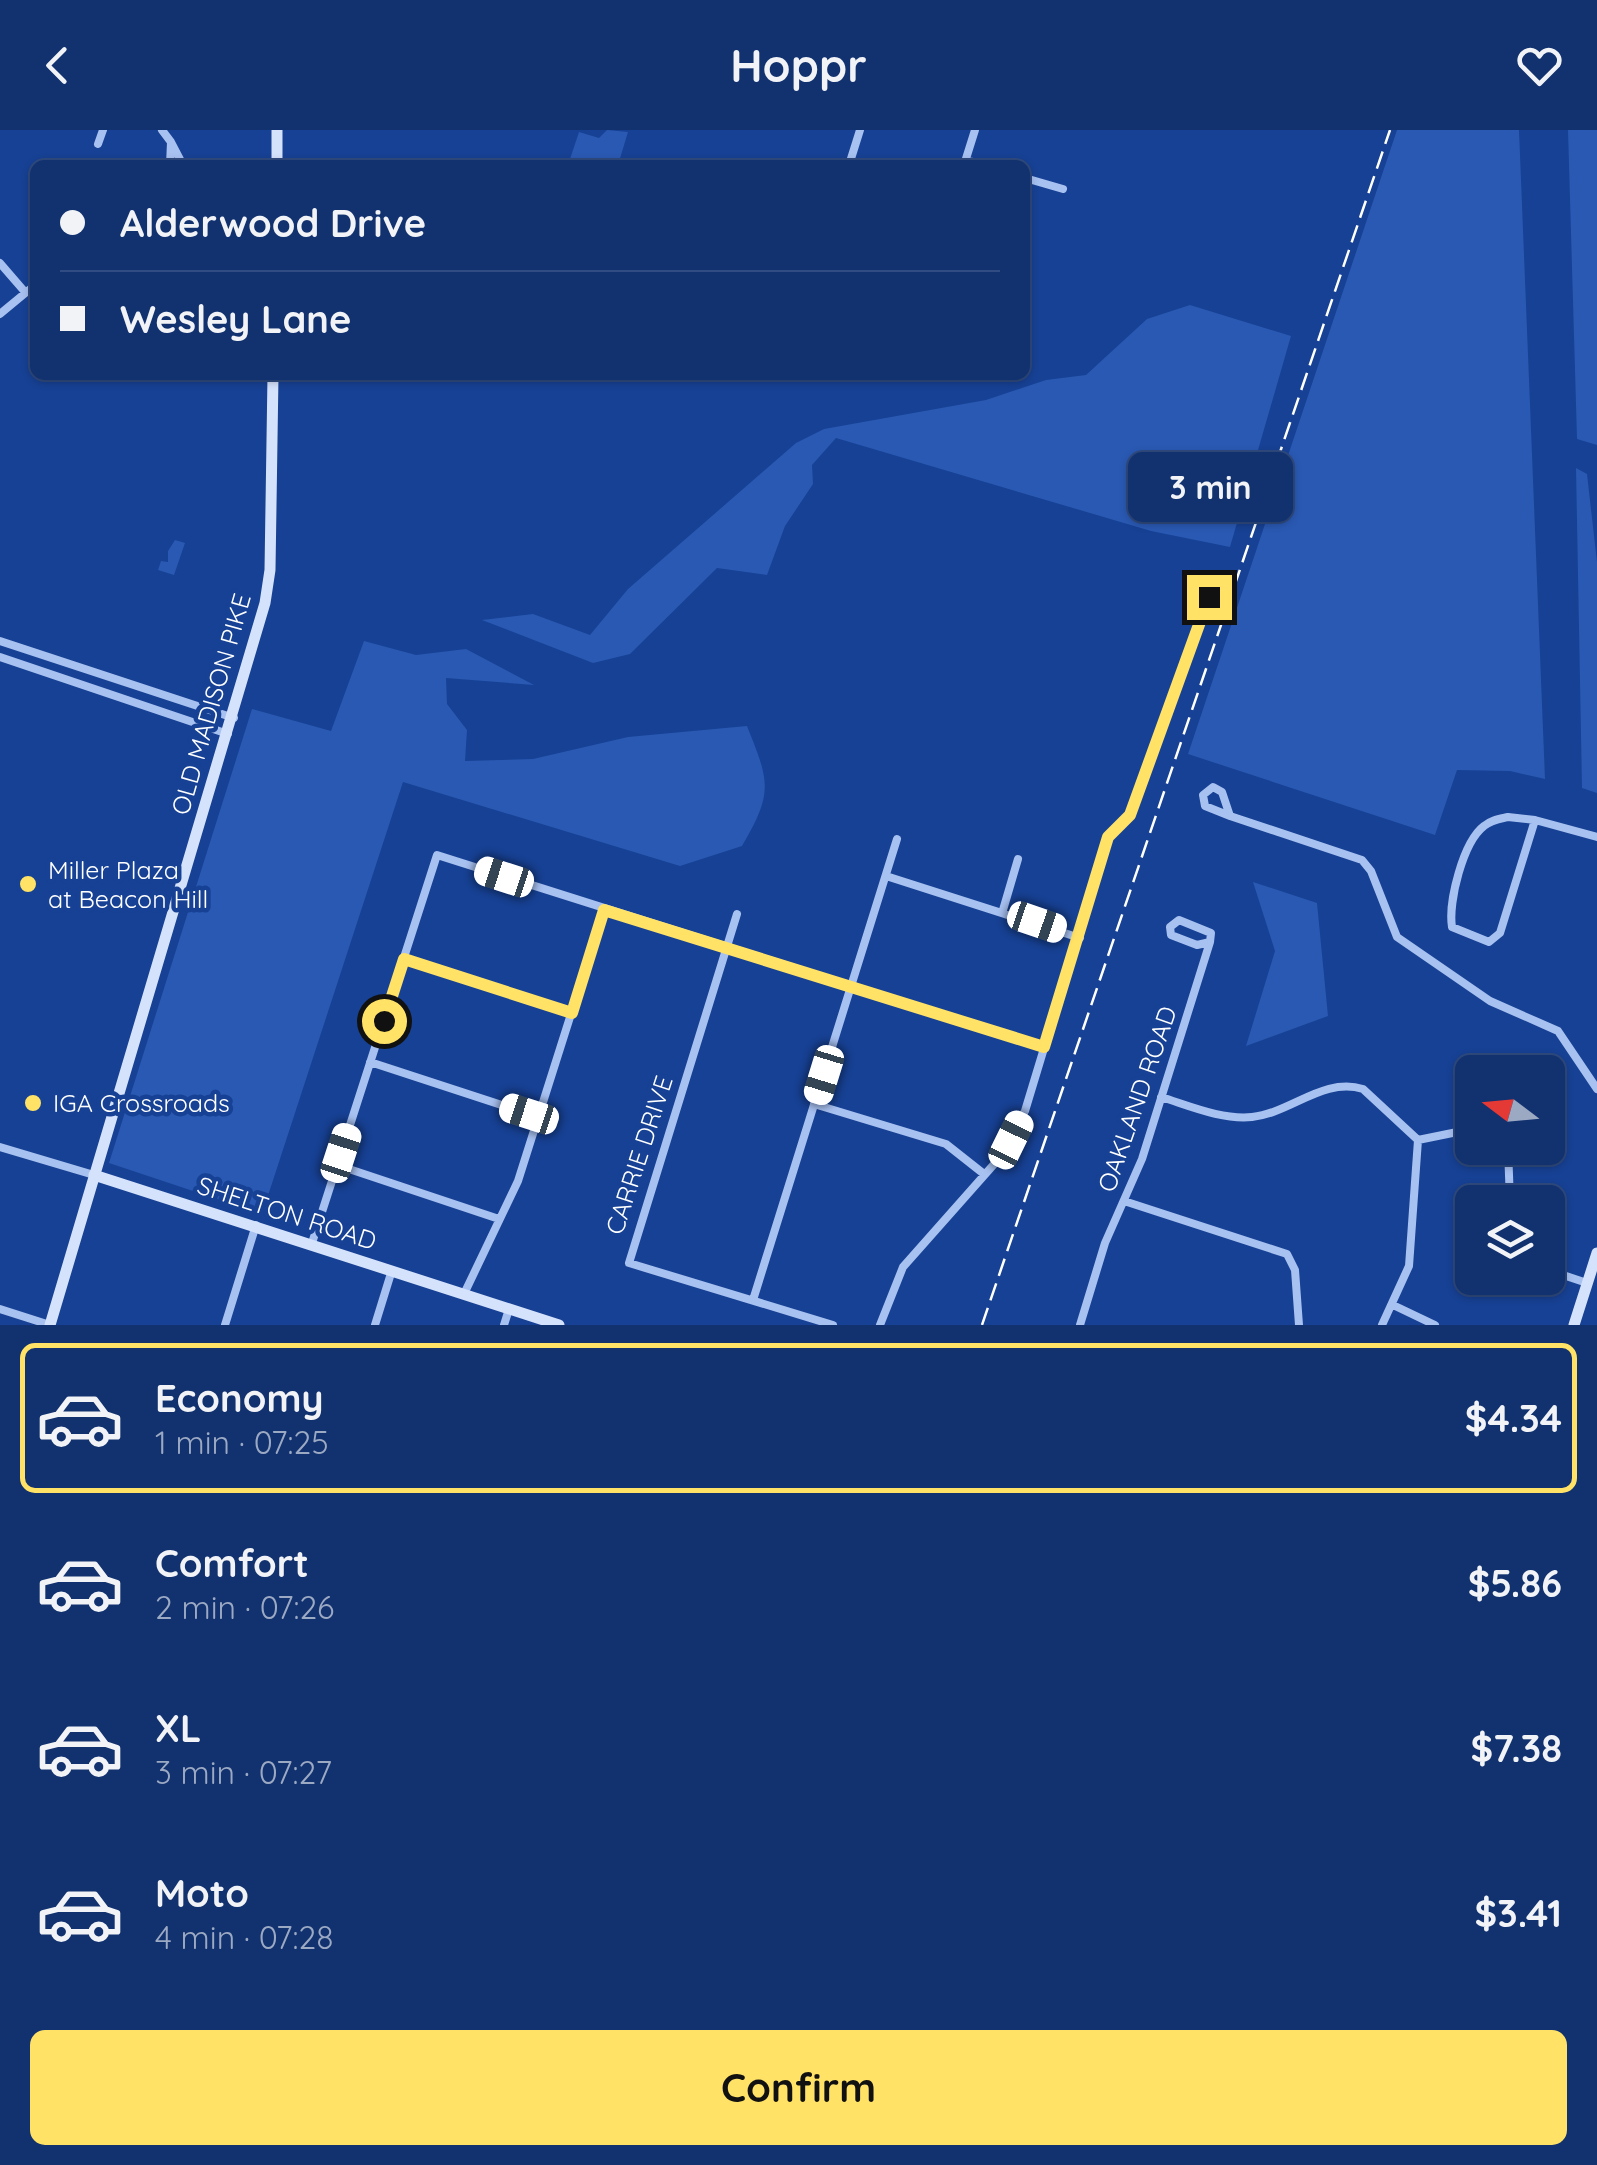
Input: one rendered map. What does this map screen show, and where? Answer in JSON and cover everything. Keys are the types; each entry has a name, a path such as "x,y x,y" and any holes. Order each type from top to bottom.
{"main road":[{"path":"277,160 278,130"},
{"name":"OLD MADISON PIKE","path":"50,1325 234,718 270,570 273,380"},
{"name":"SHELTON ROAD","path":"94,1174 559,1325"},
{"path":"1574,1325 1597,1253"}],"street":[{"path":"98,144 103,130"},
{"path":"162,130 180,160"},
{"path":"851,160 860,130"},
{"path":"966,160 975,130"},
{"path":"170,142 170,160"},
{"path":"1030,180 1063,190"},
{"path":"0,263 26,292"},
{"path":"0,314 30,288"},
{"path":"880,1325 903,1267 1011,1140 1025,1111 1108,837 1130,815 1209,597"},
{"path":"0,641 234,718"},
{"path":"0,657 229,734"},
{"path":"52,674 57,660"},
{"path":"142,704 148,690"},
{"path":"1230,816 1362,860 1371,871 1397,937 1490,1001 1558,1030 1597,1089"},
{"path":"1534,820 1500,933 1490,942 1462,934 1452,927 1450,914 1472,840 1492,821 1534,820 1597,837"},
{"path":"753,1300 897,838"},
{"path":"312,1243 437,856 725,950 1044,1047"},
{"path":"1003,910 1018,859"},
{"path":"886,876 1003,910 1080,938"},
{"path":"464,1294 500,1219 538,1117 604,910"},
{"name":"CARRIE DRIVE","path":"737,914 629,1264 833,1325"},
{"path":"1179,920 1205,927 1211,933 1210,942 1186,941 1171,935 1170,927 1179,920"},
{"name":"OAKLAND ROAD","path":"1080,1325 1105,1243 1162,1097 1210,942"},
{"path":"404,959 572,1013"},
{"path":"370,1062 538,1117"},
{"path":"1162,1097 1229,1117 1254,1117 1324,1089 1352,1086 1363,1089 1418,1140"},
{"path":"814,1104 946,1144 984,1174"},
{"path":"1418,1140 1455,1132"},
{"path":"1382,1325 1394,1305 1411,1256 1418,1140"},
{"name":"SHELTON ROAD","path":"0,1147 94,1174"},
{"path":"337,1165 500,1219"},
{"path":"1124,1202 1286,1254 1295,1270 1299,1325"},
{"path":"225,1325 256,1226"},
{"path":"375,1325 392,1270"},
{"path":"1565,1276 1587,1283"},
{"path":"1394,1305 1435,1325"},
{"path":"504,1325 509,1309"},
{"path":"0,1310 50,1325"}],"shaded area":[{"path":"607,130 628,132 620,160 570,160 579,132 599,138"},
{"path":"1397,130 1519,130 1545,779 1510,771 1457,770 1435,835 1188,754"},
{"path":"1568,130 1597,130 1597,445 1577,439"},
{"path":"1190,305 1291,336 1230,547 1151,531 836,438 812,465 813,484 785,526 767,575 717,568 630,654 593,663 482,620 533,614 590,635 628,589 796,443 824,429 986,400 1046,380 1086,375 1147,319"},
{"path":"1576,468 1587,474 1597,562 1597,793 1582,788"},
{"path":"175,540 185,543 174,575 158,570 161,561 168,562 168,551"},
{"path":"364,641 416,655 466,649 534,685 446,678 447,704 467,730 465,761 533,759 628,737 747,726 764,774 763,799 742,846 680,866 403,782 262,1214 109,1163 252,709 331,731"},
{"path":"1253,882 1317,903 1328,1016 1246,1046 1275,951"}],"railway":[{"path":"982,1325 1390,130"}],"place":[{"name":"Miller Plaza at Beacon Hill","path":"28,884"},
{"name":"IGA Crossroads","path":"33,1103"}],"route":[{"path":"384,1021 404,959 572,1013 604,910 1044,1047 1108,837 1130,815 1209,597"}]}
